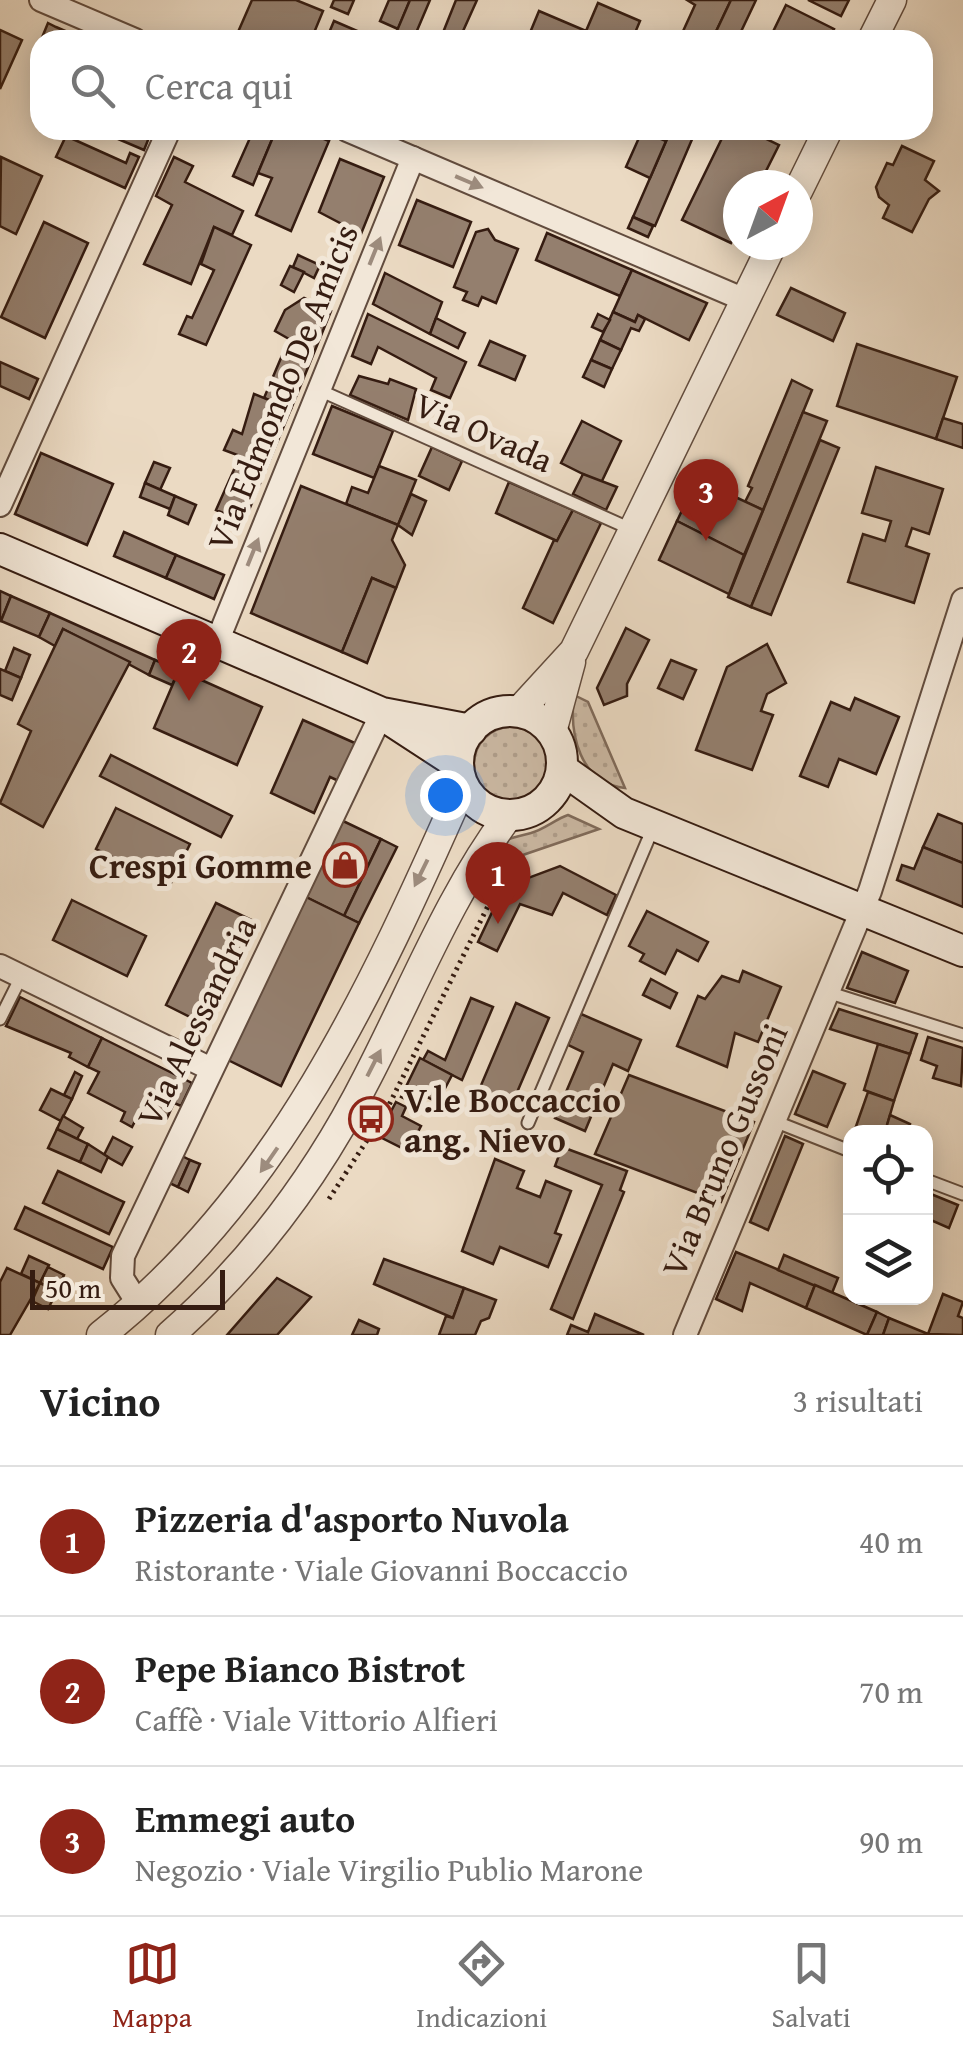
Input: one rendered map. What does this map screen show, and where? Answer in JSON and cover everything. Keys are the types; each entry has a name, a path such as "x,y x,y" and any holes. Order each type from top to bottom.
{"main road":[{"path":"0,549 382,713 470,730 494,714 518,712 535,718 552,732 562,769 558,785 542,804 528,812 509,815 482,807 461,775 382,713"},
{"path":"461,775 470,730"},
{"path":"562,769 624,813 963,951"},
{"path":"542,804 624,813"}],"street":[{"path":"41,0 112,30"},
{"path":"877,30 892,0"},
{"path":"0,505 165,140"},
{"path":"370,140 745,300"},
{"path":"809,170 823,140"},
{"name":"Via Edmondo De Amicis","path":"217,642 328,394 413,158"},
{"path":"552,732 574,651 620,524 765,260"},
{"name":"Via Bruno Gussoni","path":"686,1335 861,911 963,600"},
{"path":"518,712 574,651"},
{"name":"Via Alessandria","path":"139,1305 122,1278 123,1256 382,713"},
{"path":"101,1335 139,1305 206,1238 284,1139 332,1054 461,775"},
{"path":"170,1335 240,1267 306,1182 367,1078 470,872 509,815"},
{"path":"11,970 211,1069"}],"lane":[{"name":"Via Ovada","path":"328,394 620,524"},
{"path":"528,1123 654,826"},
{"path":"0,1018 11,970"},
{"path":"828,992 963,1034"},
{"path":"774,1120 843,1147"},
{"path":"933,1183 963,1194"}],"shaded area":[{"path":"574,695 588,702 625,788 597,777 581,755 574,726"},
{"path":"511,727 537,738 548,764 537,790 511,801 485,790 474,764 485,738"},
{"path":"568,815 599,829 517,857 489,875 484,872 501,844"}],"building":[{"path":"252,0 296,0 323,11 315,30 239,30"},
{"path":"334,0 354,0 348,14 331,7"},
{"path":"389,0 410,0 398,29 380,21"},
{"path":"410,0 430,0 417,30 397,30"},
{"path":"456,0 477,0 464,30 444,30"},
{"path":"687,0 731,0 717,30 684,30 695,5"},
{"path":"731,0 756,0 742,30 717,30"},
{"path":"808,0 849,0 841,16"},
{"path":"598,3 640,21 636,30 586,30"},
{"path":"786,5 834,29 833,30 774,30"},
{"path":"539,11 584,30 531,30"},
{"path":"334,21 355,30 330,30"},
{"path":"0,30 22,40 0,89"},
{"path":"64,140 75,140 126,163 130,153 139,157 125,188 56,157"},
{"path":"120,140 148,140 144,150"},
{"path":"249,140 272,140 253,185 233,176"},
{"path":"272,140 329,141 291,231 256,215 272,178 258,173"},
{"path":"638,140 666,141 650,178 626,167"},
{"path":"667,140 692,140 655,226 633,217"},
{"path":"721,140 769,140 779,145 766,170 723,170 723,239 682,220"},
{"path":"902,146 934,161 925,180 939,191 929,199 912,232 883,218 889,205 879,197 876,187 887,163 893,165"},
{"path":"1,157 42,176 16,234 0,226"},
{"path":"174,157 193,166 185,182 243,211 232,235 214,227 191,284 144,264 172,205 156,196"},
{"path":"340,159 384,177 361,234 319,212"},
{"path":"417,200 471,222 453,267 399,245"},
{"path":"633,217 653,226 648,237 628,228"},
{"path":"44,222 88,243 45,338 1,317"},
{"path":"214,227 251,245 206,345 179,334 187,316 192,318 214,270 201,264"},
{"path":"488,229 495,240 518,249 496,303 482,297 478,306 463,300 467,292 454,287 476,232"},
{"path":"547,233 632,270 620,296 536,260"},
{"path":"298,255 320,265 314,278 293,267"},
{"path":"290,266 304,272 294,292 281,285"},
{"path":"632,270 707,303 689,340 638,315 635,322 613,312"},
{"path":"385,273 442,302 430,334 373,304"},
{"path":"791,288 845,313 833,341 777,315"},
{"path":"304,298 331,311 291,409 264,398 289,339 275,331 285,310"},
{"path":"613,312 635,322 638,315 645,319 639,331 631,328 621,350 600,340"},
{"path":"368,314 466,362 450,398 431,390 436,378 378,347 371,364 352,356"},
{"path":"598,314 610,320 603,332 592,327"},
{"path":"436,318 465,333 458,348 430,334"},
{"path":"600,340 621,350 612,369 591,360"},
{"path":"490,341 525,356 515,380 479,365"},
{"path":"857,344 957,377 936,439 837,406"},
{"path":"591,360 612,369 604,387 583,377"},
{"path":"0,362 38,379 29,399 0,386"},
{"path":"359,376 388,384 390,379 416,389 408,420 350,395"},
{"path":"792,380 812,390 763,510 745,502 752,488 748,486"},
{"path":"254,394 291,409 244,522 216,510 240,456 224,450 233,430 242,434"},
{"path":"332,406 393,431 374,478 313,454"},
{"path":"803,412 827,421 751,607 728,597"},
{"path":"943,418 963,424 963,448 936,439"},
{"path":"582,421 621,441 601,483 561,463"},
{"path":"820,440 839,448 771,615 751,607"},
{"path":"432,447 462,461 449,490 419,476"},
{"path":"41,453 113,484 87,545 15,514"},
{"path":"154,462 170,468 160,490 145,483"},
{"path":"379,466 416,480 398,525 346,504 352,487 368,493"},
{"path":"876,467 943,489 929,534 912,528 906,546 929,554 914,603 848,582 863,534 885,541 891,521 862,513"},
{"path":"583,474 617,487 606,510 573,494"},
{"path":"697,479 763,510 744,555 677,521"},
{"path":"509,482 573,510 557,541 496,513"},
{"path":"145,483 175,496 170,509 140,497"},
{"path":"301,486 398,525 392,540 405,565 396,588 372,578 342,652 251,613"},
{"path":"411,494 426,501 412,535 398,525"},
{"path":"175,496 196,505 188,524 168,515"},
{"path":"573,510 601,523 553,623 523,608 554,540 557,541"},
{"path":"677,521 744,555 729,594 659,560"},
{"path":"124,532 176,555 166,578 114,556"},
{"path":"176,555 224,575 214,599 166,578"},
{"path":"372,578 396,588 367,663 342,652"},
{"path":"0,591 11,596 1,621 0,621"},
{"path":"11,596 50,613 39,637 1,621"},
{"path":"50,613 155,660 149,675 63,629 55,646 39,637"},
{"path":"626,628 649,640 627,684 627,696 604,705 597,688"},
{"path":"63,629 130,662 43,827 0,803 31,731 18,724"},
{"path":"767,644 786,683 767,694 761,711 773,715 752,770 696,750 727,667"},
{"path":"14,648 30,655 21,678 5,671"},
{"path":"155,660 179,670 172,685 149,675"},
{"path":"671,660 696,670 683,699 658,688"},
{"path":"0,669 21,678 12,700 0,695"},
{"path":"179,670 262,707 237,765 154,728"},
{"path":"855,698 899,717 876,774 839,759 828,787 800,776 831,702 850,710"},
{"path":"303,720 357,744 341,782 330,777 314,813 271,793"},
{"path":"111,755 232,816 221,837 100,776"},
{"path":"116,808 190,844 170,885 96,849"},
{"path":"938,814 963,824 963,863 923,847"},
{"path":"343,821 381,839 344,916 306,897"},
{"path":"381,839 397,847 359,923 344,916"},
{"path":"923,847 963,863 963,907 897,880 902,865 914,869"},
{"path":"560,866 616,895 607,915 563,893 552,915 520,904 497,951 478,942 504,887"},
{"path":"306,897 359,923 281,1086 228,1060"},
{"path":"72,900 146,936 127,976 53,940"},
{"path":"216,903 258,923 208,1026 166,1005"},
{"path":"647,911 708,942 698,961 677,950 665,974 640,961 644,954 629,946"},
{"path":"862,952 908,971 895,1003 847,988"},
{"path":"743,971 781,987 758,1042 735,1033 727,1067 677,1046 698,996 705,999 722,976 739,982"},
{"path":"651,979 677,993 670,1008 643,995"},
{"path":"20,997 102,1038 88,1067 69,1057 71,1053 6,1026"},
{"path":"471,998 493,1007 462,1080 423,1060 428,1051 445,1060"},
{"path":"516,1003 549,1018 512,1104 479,1090"},
{"path":"839,1009 917,1034 910,1054 830,1029"},
{"path":"581,1014 641,1040 628,1071 613,1064 585,1131 555,1118 583,1052 568,1045"},
{"path":"928,1037 963,1048 961,1086 933,1078 937,1066 921,1060"},
{"path":"102,1038 192,1083 181,1106 174,1103 167,1118 143,1106 132,1127 121,1121 125,1112 88,1093 99,1072 88,1067"},
{"path":"878,1044 910,1054 894,1101 864,1090"},
{"path":"420,1058 452,1075 442,1094 437,1092 433,1100 425,1096 420,1106 401,1097"},
{"path":"813,1071 845,1084 827,1127 795,1114"},
{"path":"75,1072 82,1076 72,1099 64,1095"},
{"path":"629,1075 754,1122 721,1202 595,1154"},
{"path":"51,1089 72,1099 61,1121 40,1110"},
{"path":"868,1092 894,1101 887,1125 856,1125"},
{"path":"396,1102 406,1107 402,1116 421,1126 408,1151 378,1136"},
{"path":"890,1115 910,1124 910,1125 887,1125"},
{"path":"63,1116 83,1128 77,1139 57,1129"},
{"path":"57,1129 88,1144 80,1162 48,1148"},
{"path":"785,1136 803,1144 768,1230 750,1222"},
{"path":"113,1137 132,1147 122,1165 104,1155"},
{"path":"88,1144 108,1157 101,1172 80,1162"},
{"path":"562,1147 627,1171 620,1190 624,1192 573,1319 551,1309 602,1185 555,1166"},
{"path":"180,1155 190,1160 178,1187 167,1182"},
{"path":"495,1159 524,1171 517,1188 540,1197 546,1181 571,1191 555,1233 561,1235 548,1267 500,1247 493,1264 462,1251"},
{"path":"190,1160 200,1164 188,1192 178,1187"},
{"path":"58,1171 124,1202 109,1234 43,1203"},
{"path":"933,1195 958,1205 949,1228 933,1221"},
{"path":"25,1207 113,1247 103,1269 15,1229"},
{"path":"736,1252 815,1285 806,1308 750,1283 742,1311 716,1299"},
{"path":"784,1255 838,1278 832,1293 778,1270"},
{"path":"29,1256 49,1265 40,1283 21,1274"},
{"path":"384,1259 464,1288 453,1318 374,1284"},
{"path":"48,1267 64,1275 57,1291 40,1283"},
{"path":"7,1268 40,1283 10,1335 0,1335 0,1282"},
{"path":"277,1278 311,1297 277,1335 227,1335"},
{"path":"40,1283 57,1291 48,1309 32,1301"},
{"path":"815,1285 843,1297 843,1305 861,1305 877,1312 867,1335 806,1308"},
{"path":"464,1288 496,1300 489,1318 481,1321 475,1335 439,1335 446,1316 453,1318"},
{"path":"943,1294 963,1302 958,1316 963,1318 963,1335 928,1334"},
{"path":"877,1312 889,1318 883,1335 867,1335"},
{"path":"595,1314 644,1335 567,1335 571,1325 588,1332"},
{"path":"889,1318 928,1334 930,1335 883,1335"},
{"path":"359,1320 379,1329 377,1335 352,1335"}],"place":[{"name":"Emmegi auto","path":"706,541"},
{"name":"Pepe Bianco Bistrot","path":"189,701"},
{"name":"Crespi Gomme","path":"345,865"},
{"name":"Pizzeria d'asporto Nuvola","path":"498,924"},
{"name":"V.le Boccaccio ang. Nievo","path":"371,1119"}]}
